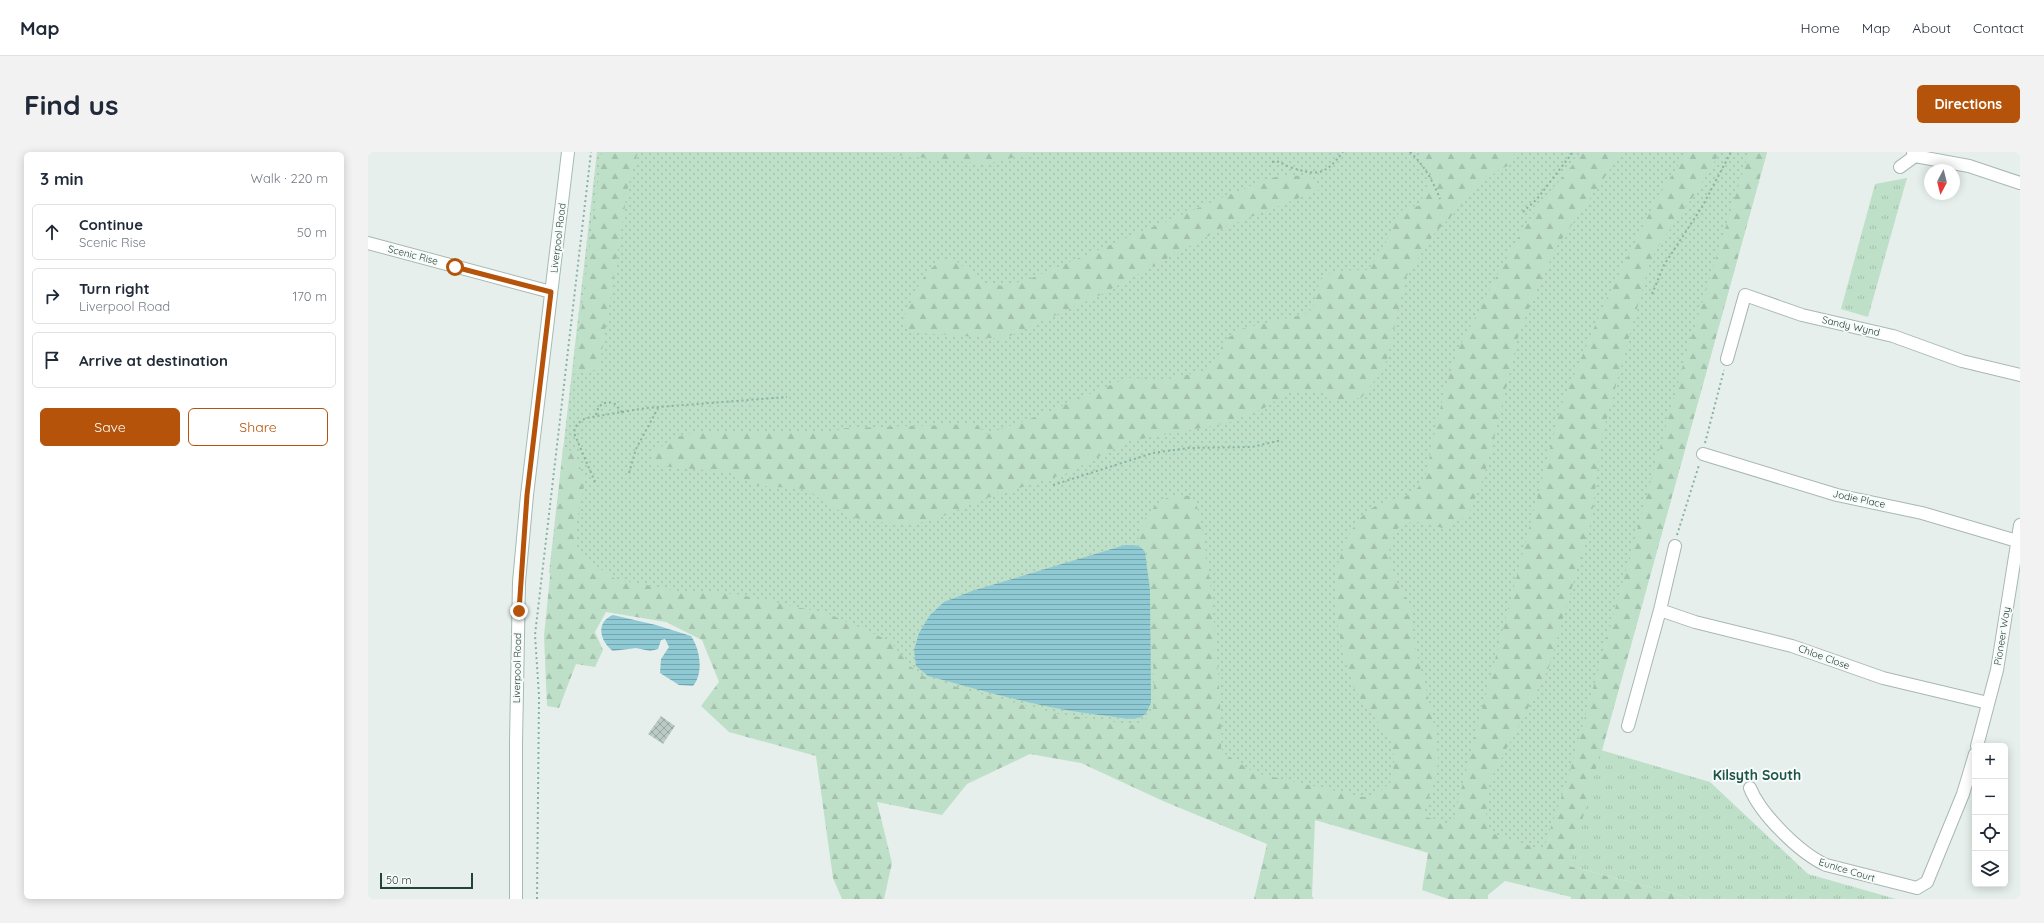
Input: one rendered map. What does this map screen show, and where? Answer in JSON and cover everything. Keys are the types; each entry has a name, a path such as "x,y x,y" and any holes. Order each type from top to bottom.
{"street":[{"name":"Liverpool Road","path":"516,899 516,742 519,582 527,495 568,152"},
{"path":"1900,167 1914,154 1969,166 2020,183"},
{"name":"Scenic Rise","path":"368,243 551,292"},
{"name":"Sandy Wynd","path":"1727,359 1745,295 1802,315 1886,334 1962,361 2020,375"},
{"name":"Jodie Place","path":"1703,454 1837,495 1922,513 2017,541"},
{"name":"Pioneer Way","path":"1978,743 1997,670 2020,525"},
{"path":"1628,726 1660,610 1675,546"},
{"name":"Chloe Close","path":"1660,610 1722,630 1792,646 1876,677 1988,703"},
{"name":"Eunice Court","path":"1750,788 1756,802 1768,817 1813,859 1826,866 1906,887 1917,888 1927,882 1963,794 1972,764"}],"path":[{"path":"537,899 539,696 535,634 592,152"},
{"path":"1272,162 1277,161 1290,167 1314,173 1321,173 1326,170 1342,152"},
{"path":"1410,152 1420,161 1434,184 1440,199"},
{"path":"1523,212 1537,199 1572,152"},
{"path":"1652,294 1664,265 1702,207 1731,152"},
{"path":"595,482 574,434 578,422 586,418 658,408 787,397"},
{"path":"596,416 600,405 604,402 614,403 622,412"},
{"path":"629,473 636,449 658,408"},
{"path":"1053,485 1153,453 1188,448 1252,447 1282,440"}],"green space":[{"path":"597,152 1767,152 1570,866 549,573"},
{"path":"602,152 638,152 628,187 599,369 573,374"},
{"path":"867,152 1038,152 986,164"},
{"path":"1421,152 1517,152 1512,156 1508,166 1500,169 1470,194 1434,234 1406,277 1387,360 1378,377 1361,398 1329,401 1323,393 1314,391 1288,393 1264,408 1228,423 1130,441 1065,474 984,499 931,521 906,524 868,521 848,516 804,489 754,485 728,472 659,466 651,463 651,454 673,438 692,433 828,433 846,428 975,424 987,434 1041,415 1127,378 1165,380 1203,371 1212,367 1218,360 1223,341 1241,329 1305,314 1313,308 1320,279 1326,275 1343,271 1368,270 1385,244 1399,213 1404,209 1419,206 1433,171 1420,161"},
{"path":"1583,152 1622,152 1555,249 1520,329 1490,455 1481,484 1469,514 1446,529 1418,522 1404,524 1394,534 1389,550 1389,558 1396,581 1411,608 1414,642 1432,715 1437,743 1437,770 1423,816 1452,825 1561,406 1606,300 1657,198 1687,152 1720,152 1697,191 1657,248 1649,265 1602,436 1591,522 1548,670 1490,780 1486,814 1491,833 1543,850 1568,778 1685,358 1749,152 1767,152 1570,866 1694,899 1571,899 1571,897 1505,881 1488,895 1488,899 1448,899 1422,890 1428,853 1315,820 1312,896 1314,899 1254,899 1267,844 1163,801 1081,763 1030,754 967,784 942,815 877,802 892,863 884,899 842,899 833,878 816,756 729,732 701,706 719,682 702,640 666,622 606,612 595,632 603,650 595,667 576,664 559,708 547,706 544,636 563,447 575,453 585,481 575,529 575,545 589,561 615,579 678,591 736,594 829,614 890,641 910,666 925,677 970,691 1059,714 1134,725 1144,720 1153,708 1154,677 1150,630 1149,552 1139,541 1140,529 1151,510 1162,501 1173,496 1191,496 1199,513 1214,618 1220,699 1221,748 1225,754 1255,773 1363,797 1372,797 1390,783 1394,759 1393,750 1387,734 1356,692 1343,652 1335,602 1335,579 1340,556 1350,533 1364,514 1379,505 1406,496 1423,481 1428,468 1447,384 1455,357 1461,344 1524,229 1543,201"},
{"path":"1283,175 1303,176 1313,180 1319,190 1223,228 1102,294 1003,339 909,332 902,322 920,283 934,266 942,261 952,258 985,283 1003,286 1027,280 1262,181"},
{"path":"1907,178 1868,317 1841,309 1875,184"},
{"path":"1601,750 1710,782 1808,874 1896,899 1694,899 1570,866"}],"water":[{"path":"1125,545 1139,546 1145,552 1150,590 1151,702 1149,709 1143,716 1133,719 1085,713 1040,705 928,676 916,666 914,650 919,633 930,615 944,602 972,591"},
{"path":"613,615 656,625 691,636 697,647 700,661 699,675 693,686 679,685 660,673 661,659 669,647 665,639 661,640 658,649 650,651 636,648 613,651 605,643 601,632 604,622 607,618"}],"building":[{"path":"661,716 675,726 663,744 648,734"}],"district":[{"name":"Kilsyth South","path":"1757,775"}],"route":[{"path":"455,267 551,292 527,495 519,582 519,611"}]}
